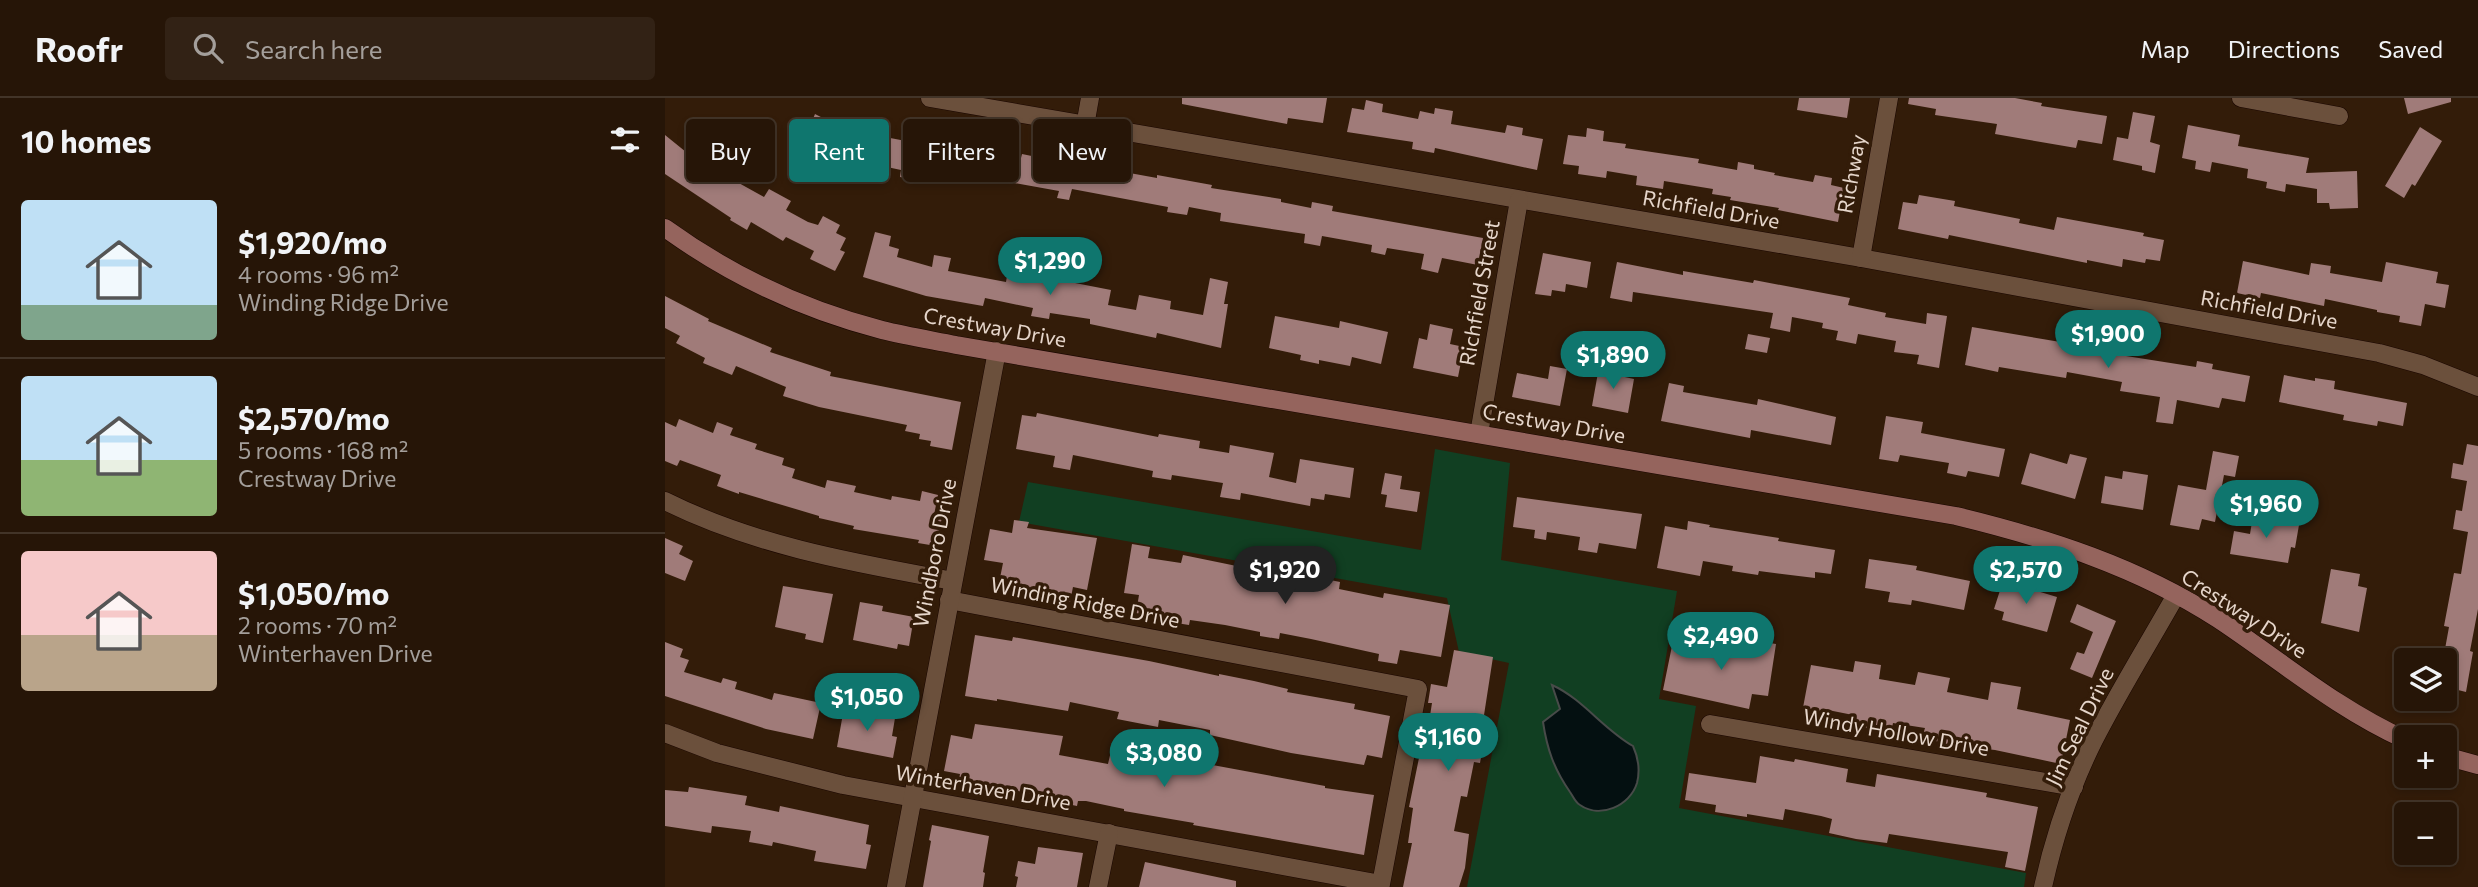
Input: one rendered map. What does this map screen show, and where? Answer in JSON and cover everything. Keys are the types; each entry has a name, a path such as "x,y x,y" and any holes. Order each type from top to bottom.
{"main road":[{"name":"Crestway Drive","path":"665,228 700,253 761,286 819,310 881,330 1956,516 2027,534 2096,557 2176,595 2216,618 2335,702 2394,734"},
{"path":"2457,759 2478,765"}],"street":[{"name":"Richfield Drive","path":"930,98 1046,119"},
{"path":"1086,119 1090,98"},
{"name":"Richway","path":"1861,258 1889,98"},
{"path":"2241,98 2339,116"},
{"name":"Richfield Drive","path":"1131,134 1861,258 2379,353 2423,365 2478,387"},
{"name":"Richfield Street","path":"1479,434 1519,200"},
{"name":"Windboro Drive","path":"895,887 997,351"},
{"path":"665,501 684,511 777,544 874,567 953,581"},
{"name":"Jim Seal Drive","path":"2043,887 2052,849 2094,740 2176,595"},
{"name":"Winding Ridge Drive","path":"949,600 1418,689 1381,884"},
{"name":"Windy Hollow Drive","path":"1710,724 2074,788"},
{"name":"Winterhaven Drive","path":"665,733 717,753 843,785 1381,884"},
{"path":"1098,887 1109,833"}],"green space":[{"path":"1435,449 1510,463 1501,560 1677,591 1659,699 1696,706 1679,808 2026,873 2024,887 1467,887 1509,663 1459,652 1447,598 1019,522 1028,482 1421,550"}],"shaded area":[{"path":"1552,685 1574,698 1633,746 1638,764 1637,783 1621,804 1605,810 1588,809 1577,802 1564,783 1552,758 1543,722 1560,709"}],"building":[{"path":"1182,98 1327,98 1323,123 1288,118 1287,124 1182,104"},
{"path":"1799,98 1850,98 1847,118 1797,110"},
{"path":"1909,98 2015,98 2042,103 2041,106 2107,116 2102,144 2078,140 2076,148 1995,134 1997,124 1935,115 1936,109 1908,104"},
{"path":"2404,98 2451,98 2451,102 2408,114"},
{"path":"1366,100 1383,104 1382,112 1418,119 1420,111 1434,114 1435,108 1453,111 1451,124 1505,133 1507,125 1523,128 1522,135 1543,139 1537,170 1435,148 1434,153 1412,149 1413,142 1347,132 1352,108 1364,110"},
{"path":"2133,112 2155,116 2150,142 2160,145 2155,173 2142,170 2142,166 2113,160 2117,137 2128,139"},
{"path":"2188,125 2240,135 2238,146 2309,158 2306,173 2357,171 2358,208 2330,209 2329,203 2317,203 2317,189 2286,184 2285,192 2266,188 2267,182 2247,178 2248,169 2212,162 2210,172 2195,169 2196,161 2182,158"},
{"path":"2420,127 2442,141 2415,186 2412,184 2404,198 2385,186"},
{"path":"1587,128 1604,131 1603,141 1626,144 1625,148 1699,159 1698,163 1737,170 1738,162 1754,165 1754,169 1775,173 1774,175 1813,182 1815,175 1832,178 1831,185 1844,188 1838,222 1730,200 1731,197 1712,194 1713,189 1664,181 1663,189 1636,185 1637,176 1607,171 1606,178 1578,174 1579,166 1563,164 1568,135 1586,137"},
{"path":"665,135 686,152 686,182 737,182 764,197 769,189 791,201 786,210 808,222 818,225 823,216 840,225 836,233 846,238 840,250 845,252 835,271 810,259 814,251 786,237 783,241 751,222 747,230 665,174"},
{"path":"889,138 903,140 903,177 900,177 901,170 889,167"},
{"path":"1022,154 1033,156 1033,182 1131,182 1131,173 1157,178 1157,175 1212,185 1211,188 1281,199 1281,202 1311,208 1312,202 1333,206 1332,211 1483,238 1478,265 1442,258 1438,273 1421,269 1424,254 1387,248 1385,255 1371,252 1372,245 1322,236 1320,246 1304,243 1305,234 1220,221 1221,213 1189,207 1187,215 1167,212 1168,207 1072,189 1069,200 1057,198 1059,191 1008,182 1019,182 1019,158"},
{"path":"1919,195 1955,201 1954,206 2020,219 2019,223 2054,230 2057,217 2144,233 2143,236 2164,240 2160,261 2146,259 2145,263 2123,259 2122,267 2087,260 2087,263 1949,235 1948,239 1898,229 1903,202 1917,204"},
{"path":"875,232 891,236 889,246 899,249 897,257 932,267 934,255 951,258 948,271 1006,282 1008,270 1111,290 1108,305 1136,310 1139,295 1171,301 1170,309 1203,315 1210,278 1228,282 1224,304 1228,304 1221,348 1157,333 1156,338 1090,324 1090,319 1050,313 1049,319 1031,316 1033,308 985,298 983,306 926,296 863,277"},
{"path":"1543,253 1591,262 1587,288 1566,284 1565,292 1552,290 1551,296 1535,294"},
{"path":"2243,261 2309,275 2311,263 2331,266 2330,273 2382,282 2386,262 2438,272 2436,283 2449,285 2445,308 2425,304 2421,326 2399,322 2400,316 2325,299 2324,306 2261,293 2260,298 2237,293"},
{"path":"1617,262 1683,275 1683,271 1753,283 1754,280 1850,298 1848,305 1886,313 1885,317 1926,324 1927,313 1947,316 1939,368 1917,364 1919,355 1894,352 1896,341 1858,334 1856,344 1836,340 1838,331 1822,328 1823,323 1792,317 1790,332 1770,328 1773,313 1633,292 1632,302 1610,298"},
{"path":"665,296 709,319 708,321 772,348 770,352 831,372 830,376 961,402 952,450 930,446 931,441 919,439 920,434 905,431 907,425 819,407 783,396 786,387 736,366 732,375 703,363 705,358 676,343 680,336 665,328"},
{"path":"1275,316 1339,328 1340,321 1388,332 1381,364 1352,357 1350,366 1319,360 1319,364 1300,360 1301,355 1269,348"},
{"path":"1430,324 1453,329 1450,344 1464,347 1458,377 1413,368 1419,338 1427,340"},
{"path":"1972,327 2196,367 2197,361 2213,364 2212,369 2250,376 2245,402 2222,398 2219,408 2177,400 2173,424 2156,422 2160,397 2120,391 2122,382 2067,372 2066,378 1999,367 1998,372 1965,365"},
{"path":"1748,334 1770,338 1767,353 1745,349"},
{"path":"1550,366 1567,369 1560,406 1512,397 1517,373 1548,379"},
{"path":"1599,367 1621,372 1620,376 1634,379 1628,413 1592,406"},
{"path":"2284,375 2315,381 2315,378 2335,381 2334,389 2407,403 2403,426 2378,421 2377,426 2343,420 2344,415 2279,402"},
{"path":"1669,383 1684,386 1683,392 1757,405 1758,399 1836,417 1831,445 1751,430 1750,438 1661,421"},
{"path":"1037,413 1158,437 1159,434 1200,441 1199,448 1229,453 1230,445 1274,453 1269,477 1296,483 1300,459 1354,468 1350,498 1325,494 1324,500 1311,498 1310,506 1241,493 1240,500 1220,497 1223,483 1172,475 1171,480 1152,477 1153,471 1073,455 1070,470 1053,467 1055,456 1016,449 1022,415 1036,417"},
{"path":"1886,416 1923,422 1921,433 2005,449 1999,477 1968,471 1966,477 1947,473 1949,463 1900,455 1898,462 1879,459"},
{"path":"679,419 713,433 717,422 733,428 730,435 757,444 755,449 784,458 782,465 795,469 792,478 825,488 827,480 856,486 854,492 891,500 892,496 920,501 922,491 938,495 934,515 942,517 936,546 918,543 919,540 853,529 854,526 739,494 717,486 721,475 680,460 677,466 665,461 665,422 676,427"},
{"path":"2467,444 2478,446 2478,609 2466,692 2458,690 2457,695 2457,648 2445,648 2449,627 2444,626 2454,573 2461,574 2468,532 2453,529 2456,510 2462,511 2467,481 2451,478 2453,463 2463,465"},
{"path":"2213,451 2239,456 2235,477 2224,475 2215,522 2202,519 2199,530 2170,525 2178,485 2206,490"},
{"path":"2030,453 2067,464 2070,454 2087,458 2075,499 2021,484"},
{"path":"2123,471 2148,475 2143,510 2101,503 2105,476 2122,479"},
{"path":"1385,473 1402,476 1400,489 1420,492 1417,512 1385,507 1387,495 1381,494"},
{"path":"1517,497 1642,514 1636,549 1599,543 1597,553 1578,550 1580,537 1547,532 1546,540 1534,538 1535,530 1513,527"},
{"path":"2253,516 2299,525 2295,548 2291,547 2288,563 2230,554 2234,531 2250,534"},
{"path":"1014,520 1029,522 1027,528 1097,538 1087,590 1073,587 1070,602 1032,595 1034,589 999,583 1003,563 984,560 990,529 1012,533"},
{"path":"1688,521 1779,538 1778,541 1835,550 1831,574 1815,572 1815,578 1759,571 1758,575 1732,571 1733,566 1703,561 1700,576 1657,568 1665,526 1687,530"},
{"path":"665,538 683,546 679,554 693,561 685,581 665,573"},
{"path":"1132,544 1150,547 1148,558 1181,563 1183,555 1305,580 1306,575 1340,582 1339,589 1383,598 1384,593 1450,605 1441,657 1400,650 1397,664 1378,661 1379,654 1311,639 1280,633 1279,639 1225,625 1190,620 1189,625 1136,613 1139,595 1124,593"},
{"path":"1869,559 1917,566 1916,570 1970,581 1964,610 1912,600 1911,605 1888,602 1890,592 1865,588"},
{"path":"2331,569 2360,574 2358,586 2367,588 2359,632 2321,623"},
{"path":"2003,581 2057,597 2047,632 2002,620 2004,612 1994,609"},
{"path":"783,586 833,594 823,643 805,639 806,634 775,627"},
{"path":"860,602 883,606 882,611 914,617 909,646 898,644 897,649 853,640"},
{"path":"2077,604 2116,621 2092,678 2070,669 2077,652 2084,654 2093,632 2070,622"},
{"path":"975,635 1012,641 1013,637 1149,661 1254,681 1288,689 1287,692 1355,704 1354,709 1390,716 1382,758 1367,755 1364,765 1291,753 1210,735 1210,730 1159,720 1158,727 1117,719 1119,712 1070,702 1068,711 965,696"},
{"path":"1744,639 1776,644 1768,696 1752,694 1749,709 1663,690 1673,641 1705,648 1706,641 1742,648"},
{"path":"665,642 683,649 680,657 689,660 684,672 721,683 723,678 737,682 735,689 772,700 774,693 821,703 813,739 766,729 665,696"},
{"path":"1454,650 1493,657 1482,728 1492,730 1489,748 1483,746 1480,763 1474,762 1467,797 1461,796 1454,831 1469,834 1465,868 1459,887 1403,887 1412,843 1408,843 1413,808 1409,807 1420,753 1424,754 1432,703 1428,703 1431,684 1447,687"},
{"path":"1855,661 1881,665 1879,679 1915,685 1918,672 1950,678 1947,692 1988,700 1991,682 2021,687 2017,709 2070,720 2061,764 1995,750 1940,744 1922,738 1925,728 1893,723 1891,733 1851,725 1853,715 1823,709 1821,717 1802,713 1811,665 1853,672"},
{"path":"844,708 895,718 892,736 897,737 893,758 837,747"},
{"path":"975,724 1063,736 1059,755 1108,764 1111,751 1147,758 1148,753 1374,795 1364,855 1193,825 1194,823 1124,811 1086,801 1078,801 1077,806 1018,791 1018,796 958,784 960,774 944,771 951,735 972,739"},
{"path":"1760,756 1794,762 1795,759 1848,769 1846,782 1875,787 1877,774 1987,793 1986,797 2038,807 2025,871 2005,867 2008,852 1889,834 1887,843 1856,839 1829,833 1832,819 1821,816 1785,809 1783,820 1747,814 1747,817 1715,812 1716,805 1685,800 1689,773 1756,783"},
{"path":"689,787 747,796 745,805 779,812 780,806 869,825 866,844 871,845 866,869 814,861 816,851 773,842 772,846 749,842 751,831 712,826 711,833 665,826 665,790 688,792"},
{"path":"932,825 989,836 983,887 923,887"},
{"path":"1038,847 1083,853 1077,887 1016,887 1018,861 1035,864"},
{"path":"1145,862 1236,881 1236,887 1139,887"}]}
